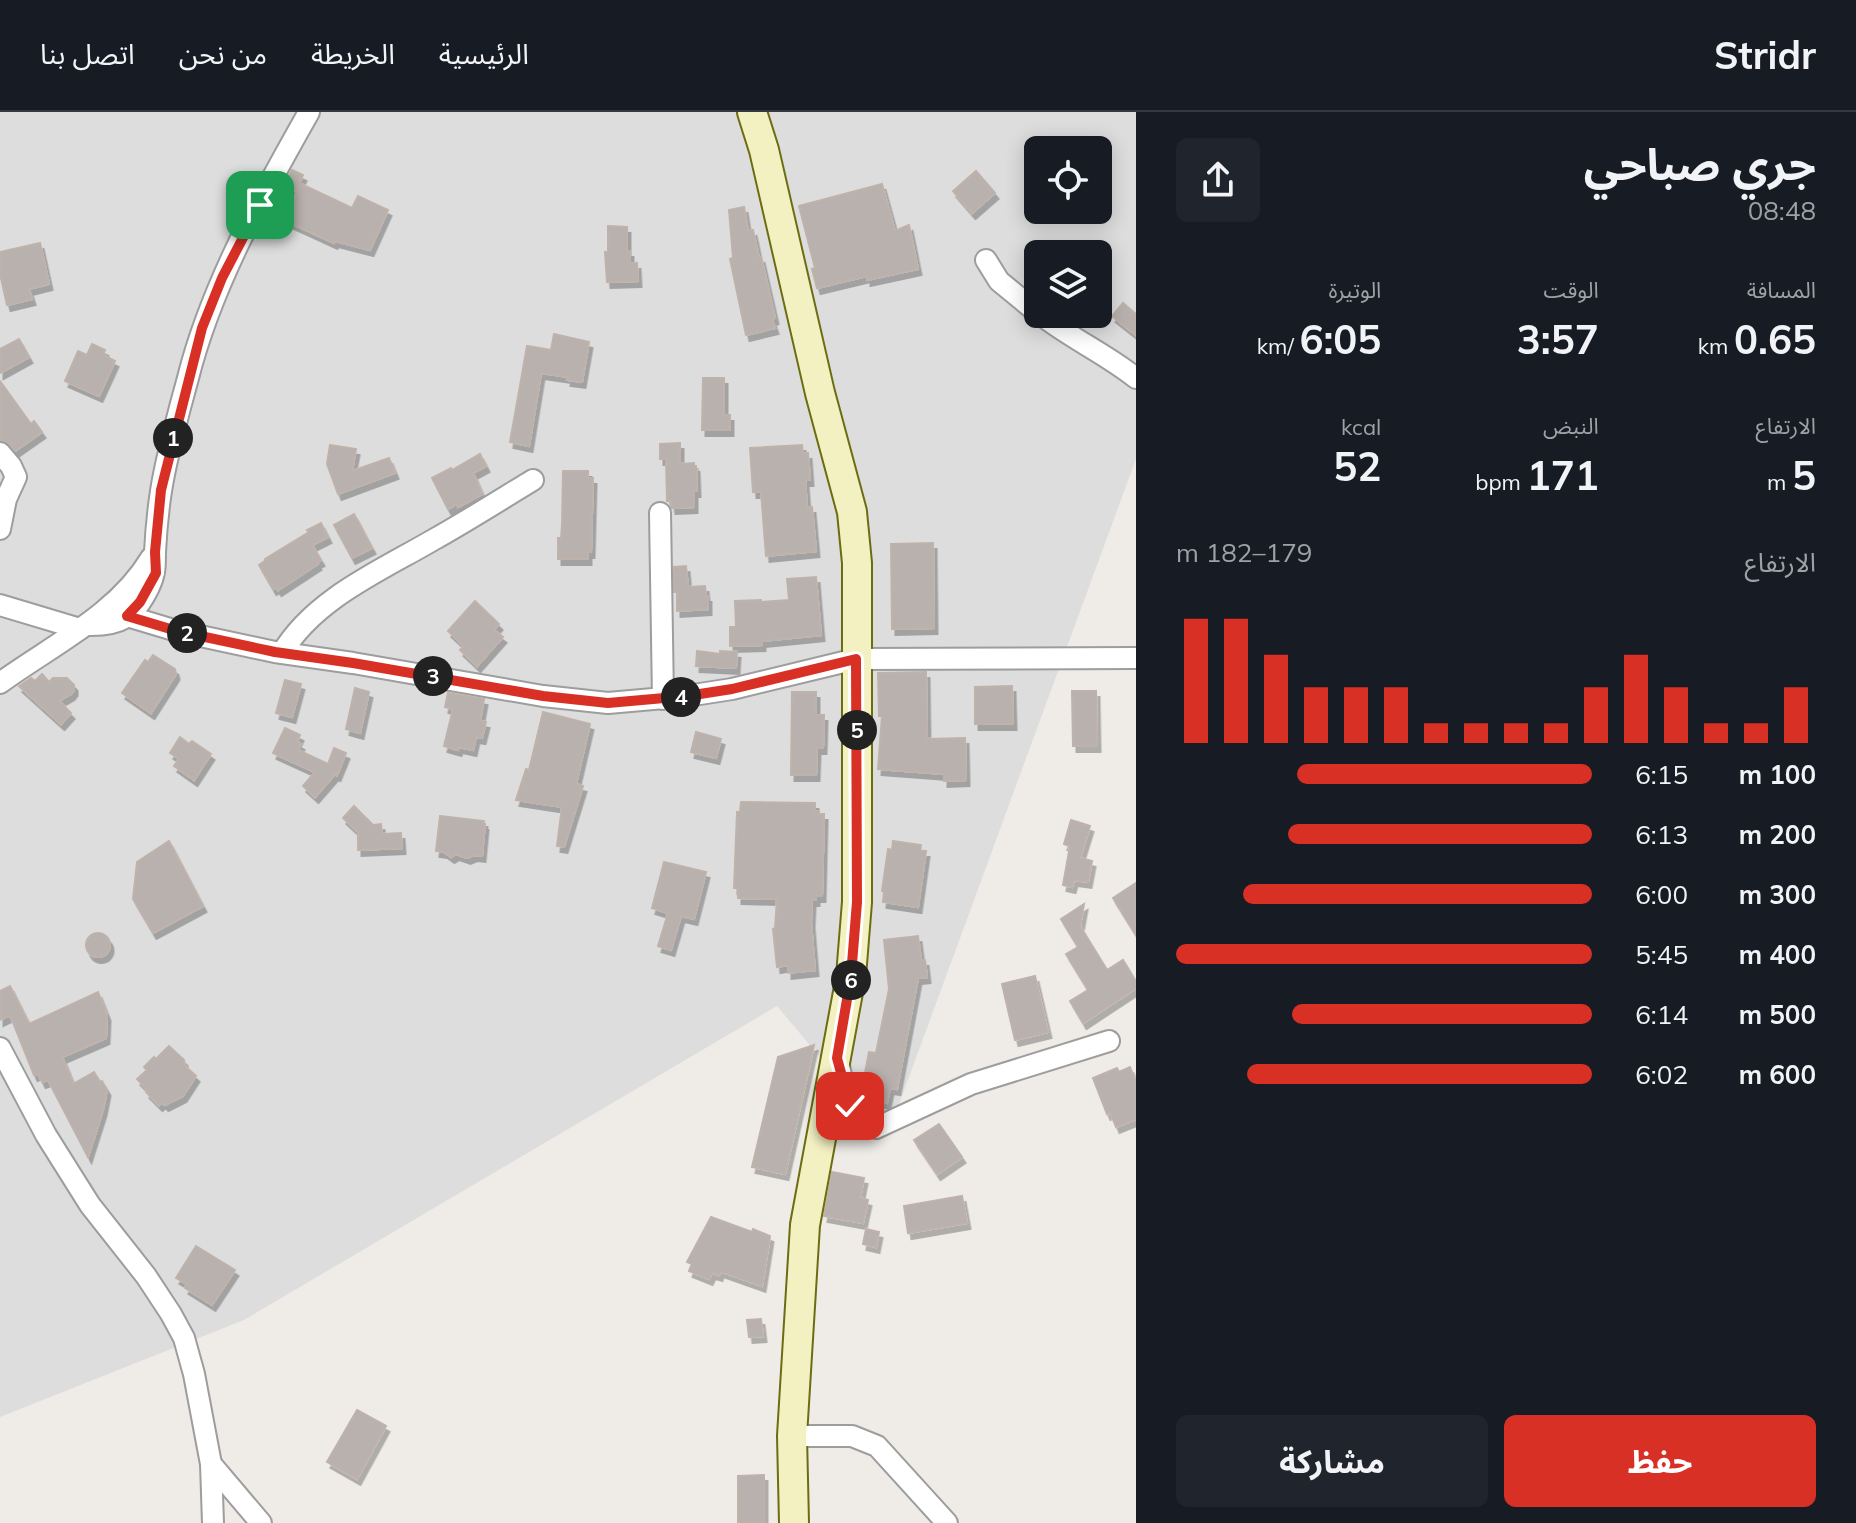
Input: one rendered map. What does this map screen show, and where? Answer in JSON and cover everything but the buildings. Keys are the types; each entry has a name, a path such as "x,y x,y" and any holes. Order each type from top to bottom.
{"main road":[{"path":"752,112 764,150 820,393 852,512 857,563 857,902 851,976 805,1225 792,1436 794,1523"}],"street":[{"path":"119,611 140,602 156,573 161,490 202,328 222,278 309,112"},
{"path":"986,260 999,281 1024,301"},
{"path":"1061,328 1136,378"},
{"path":"0,453 16,477 6,499 0,529"},
{"path":"282,653 311,615 374,573 533,480"},
{"path":"660,513 663,699"},
{"path":"0,605 83,627 120,622 119,611"},
{"path":"119,611 201,637 282,653 543,696 608,703 732,689 856,659 1136,658"},
{"path":"0,683 83,627"},
{"path":"837,1058 855,1117 876,1128 971,1084 1109,1041"},
{"path":"0,1048 46,1135 90,1205 146,1276 184,1338 211,1464 213,1523"},
{"path":"792,1436 852,1436 877,1446 947,1523"},
{"path":"211,1464 261,1523"}],"shaded area":[{"path":"0,112 1136,112 1136,459 887,1137 777,1006 244,1320 0,1417"}],"route":[{"path":"260,205 222,278 202,328 161,490 156,573 149,589 127,616 201,637 275,652 543,696 608,703 732,689 856,659 857,902 851,976 837,1058 850,1106"}]}
